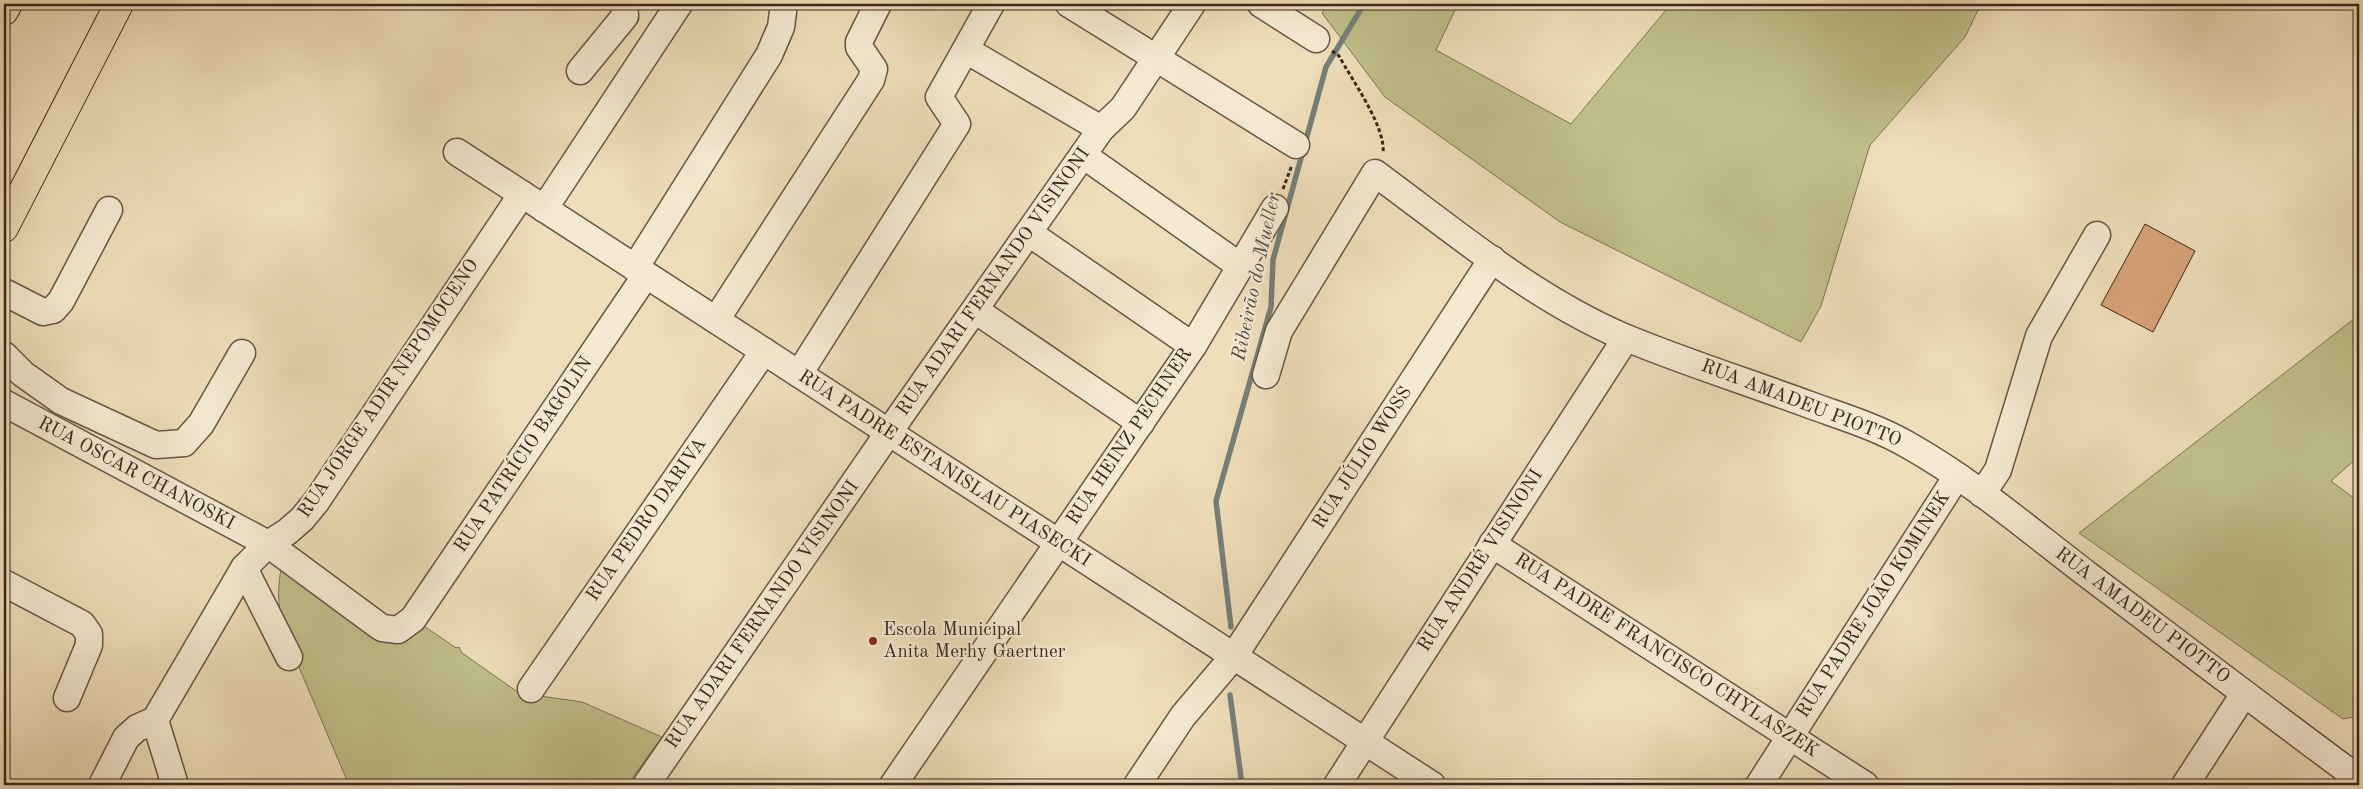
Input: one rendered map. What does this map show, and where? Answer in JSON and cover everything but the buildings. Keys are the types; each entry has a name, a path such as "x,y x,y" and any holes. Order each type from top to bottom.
{"main road":[{"path":"4,11 8,4"},
{"path":"4,228 119,4"}],"street":[{"path":"580,71 625,16 624,4"},
{"path":"544,209 679,4"},
{"name":"RUA PATRÍCIO BAGOLIN","path":"398,630 413,618 641,272 770,55 781,27 784,4"},
{"path":"716,320 871,80 874,69 860,47 859,42 878,4"},
{"path":"799,374 957,124 939,97 991,4"},
{"path":"1068,4 1296,145"},
{"name":"RUA ADARI FERNANDO VISINONI","path":"646,785 1028,233 1101,129 1123,108 1192,4"},
{"path":"1261,4 1316,39"},
{"path":"966,50 1101,129"},
{"name":"RUA PADRE ESTANISLAU PIASECKI","path":"457,152 1432,785"},
{"path":"1083,155 1240,266"},
{"path":"1266,375 1279,331 1375,172"},
{"name":"RUA AMADEU PIOTTO","path":"1375,172 1492,259 1572,311 1626,338 1883,432 1905,443 1982,494 2244,694 2359,779"},
{"name":"RUA JORGE ADIR NEPOMOCENO","path":"155,720 244,568 268,544 287,532 302,519 316,502 522,194"},
{"name":"RUA HEINZ PECHNER","path":"893,785 1193,346 1275,208"},
{"path":"4,292 42,312 53,310 61,302 109,210"},
{"path":"1028,233 1193,346"},
{"path":"1982,494 1998,470 2038,336 2097,235"},
{"name":"RUA JÚLIO WOSS","path":"1137,785 1183,716 1234,656 1492,259"},
{"path":"975,310 1141,423"},
{"name":"RUA ANDRÉ VISINONI","path":"1337,785 1626,338"},
{"path":"4,355 23,374 60,400 156,445 184,443 201,424 242,352"},
{"name":"RUA PEDRO DARIVA","path":"531,689 764,352"},
{"name":"RUA OSCAR CHANOSKI","path":"4,403 268,544 382,628 398,630"},
{"name":"RUA PADRE JOÃO KOMINEK","path":"1759,785 1957,476"},
{"name":"RUA PADRE FRANCISCO CHYLASZEK","path":"1492,544 1865,785"},
{"path":"244,568 289,657"},
{"path":"4,583 82,624 89,634 89,645 67,698"},
{"path":"2185,785 2244,694"},
{"path":"102,785 126,738 137,728 155,720 175,785"}],"path":[{"path":"1339,56 1375,122 1381,139 1383,153 1375,172"},
{"path":"1275,208 1290,172 1296,145"}],"shaded area":[{"path":"1327,4 1458,4 1436,50 1571,124 1671,4 1981,4 1965,37 1870,145 1821,306 1801,342 1560,222 1385,97 1322,13"},
{"path":"2359,315 2359,456 2331,481 2359,502 2359,639 2357,643 2359,647 2359,716 2343,719 2079,533"},
{"path":"282,564 379,640 399,643 424,626 456,648 459,647 462,653 519,693 582,702 662,737 627,785 349,785 287,639 279,601"}],"waterway":[{"name":"Ribeirão do Mueller","path":"1231,627 1216,501 1271,307 1273,260 1326,67 1364,4"},
{"name":"Ribeirão do Mueller","path":"1230,695 1242,785"}],"place":[{"name":"Escola Municipal Anita Merhy Gaertner","path":"873,641"}]}
